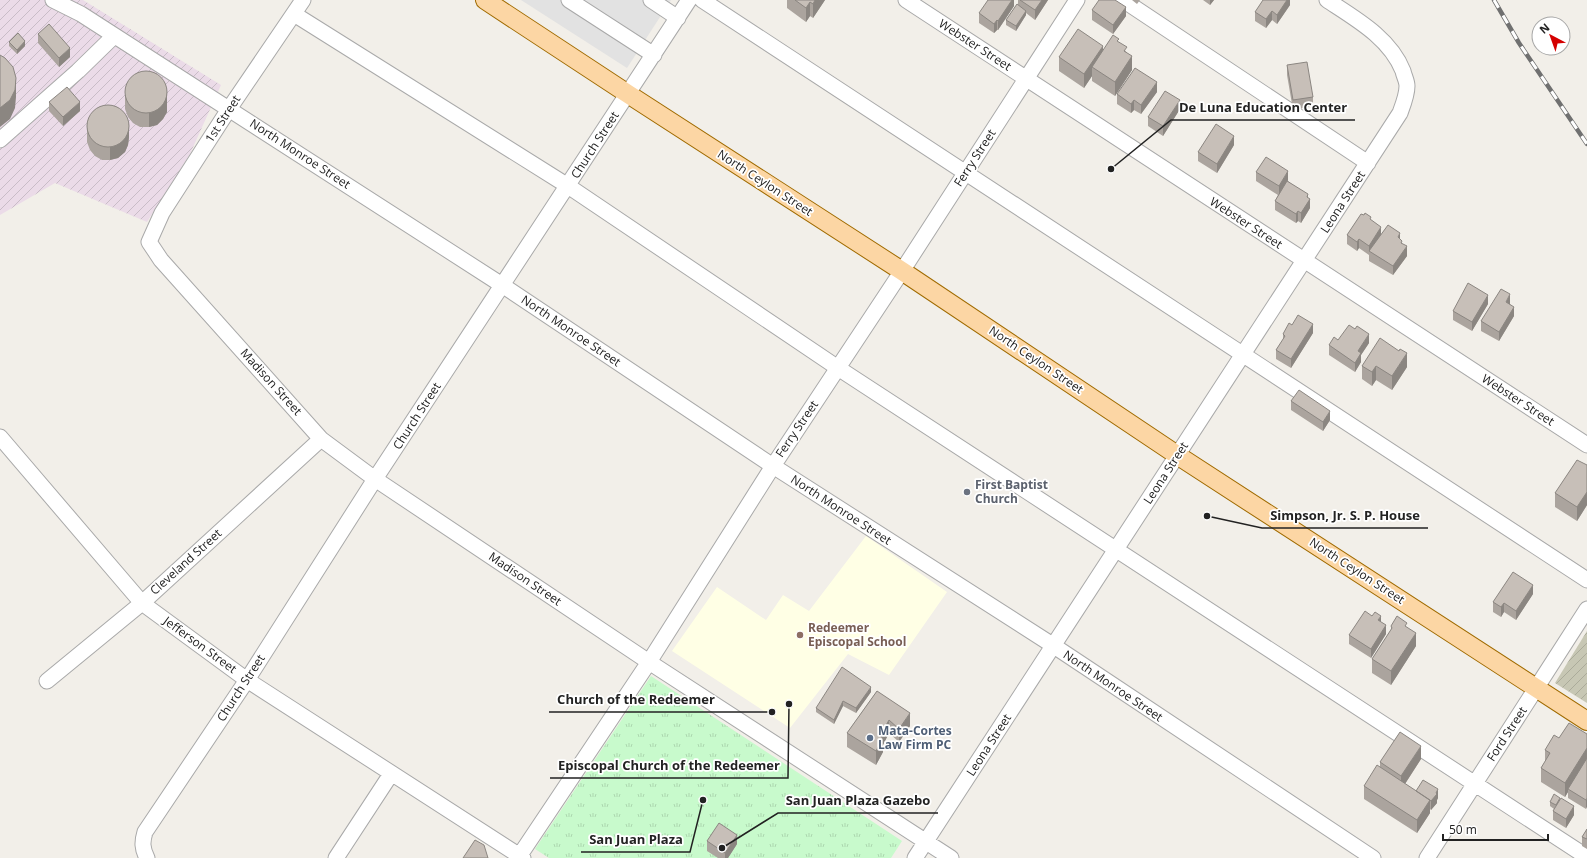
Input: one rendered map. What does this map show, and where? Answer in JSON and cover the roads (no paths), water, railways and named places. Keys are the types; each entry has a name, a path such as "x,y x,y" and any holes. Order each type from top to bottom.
{"main road":[{"name":"North Ceylon Street","path":"485,0 902,271 1178,455 1537,687 1587,721"}],"street":[{"name":"North Monroe Street","path":"53,0 81,14 502,285 773,466 1054,646 1373,858"},
{"name":"1st Street","path":"150,242 162,213 229,109 303,0"},
{"path":"569,0 654,55"},
{"path":"651,0 678,18"},
{"name":"Church Street","path":"146,858 143,852 142,843 145,832 247,680 375,479 689,0"},
{"path":"702,0 1587,580"},
{"name":"Webster Street","path":"906,0 1587,445"},
{"name":"Ferry Street","path":"520,857 649,662 773,466 902,271 1077,0"},
{"path":"1123,0 1368,163"},
{"name":"Leona Street","path":"915,858 1400,113 1406,98 1408,85 1398,58 1381,38 1327,0"},
{"path":"294,14 568,186 838,368 1587,857"},
{"path":"0,140 78,71 114,36"},
{"name":"Madison Street","path":"150,242 161,260 321,439 375,479 649,662 951,858"},
{"name":"Jefferson Street","path":"0,436 142,603 247,680 520,857"},
{"name":"Cleveland Street","path":"46,681 142,603 321,439"},
{"name":"Ford Street","path":"1427,858 1587,609"},
{"path":"336,858 391,774"}],"railway":[{"path":"1494,0 1519,43 1587,144"}],"place":[{"name":"De Luna Education Center","path":"1111,169"},
{"name":"First Baptist Church","path":"967,492"},
{"name":"Simpson, Jr. S. P. House","path":"1207,516"},
{"name":"Redeemer Episcopal School","path":"800,635"},
{"name":"Episcopal Church of the Redeemer","path":"789,704"},
{"name":"Church of the Redeemer","path":"772,712"},
{"name":"Mata-Cortes Law Firm PC","path":"870,738"},
{"name":"San Juan Plaza","path":"703,800"},
{"name":"San Juan Plaza Gazebo","path":"722,848"}]}
